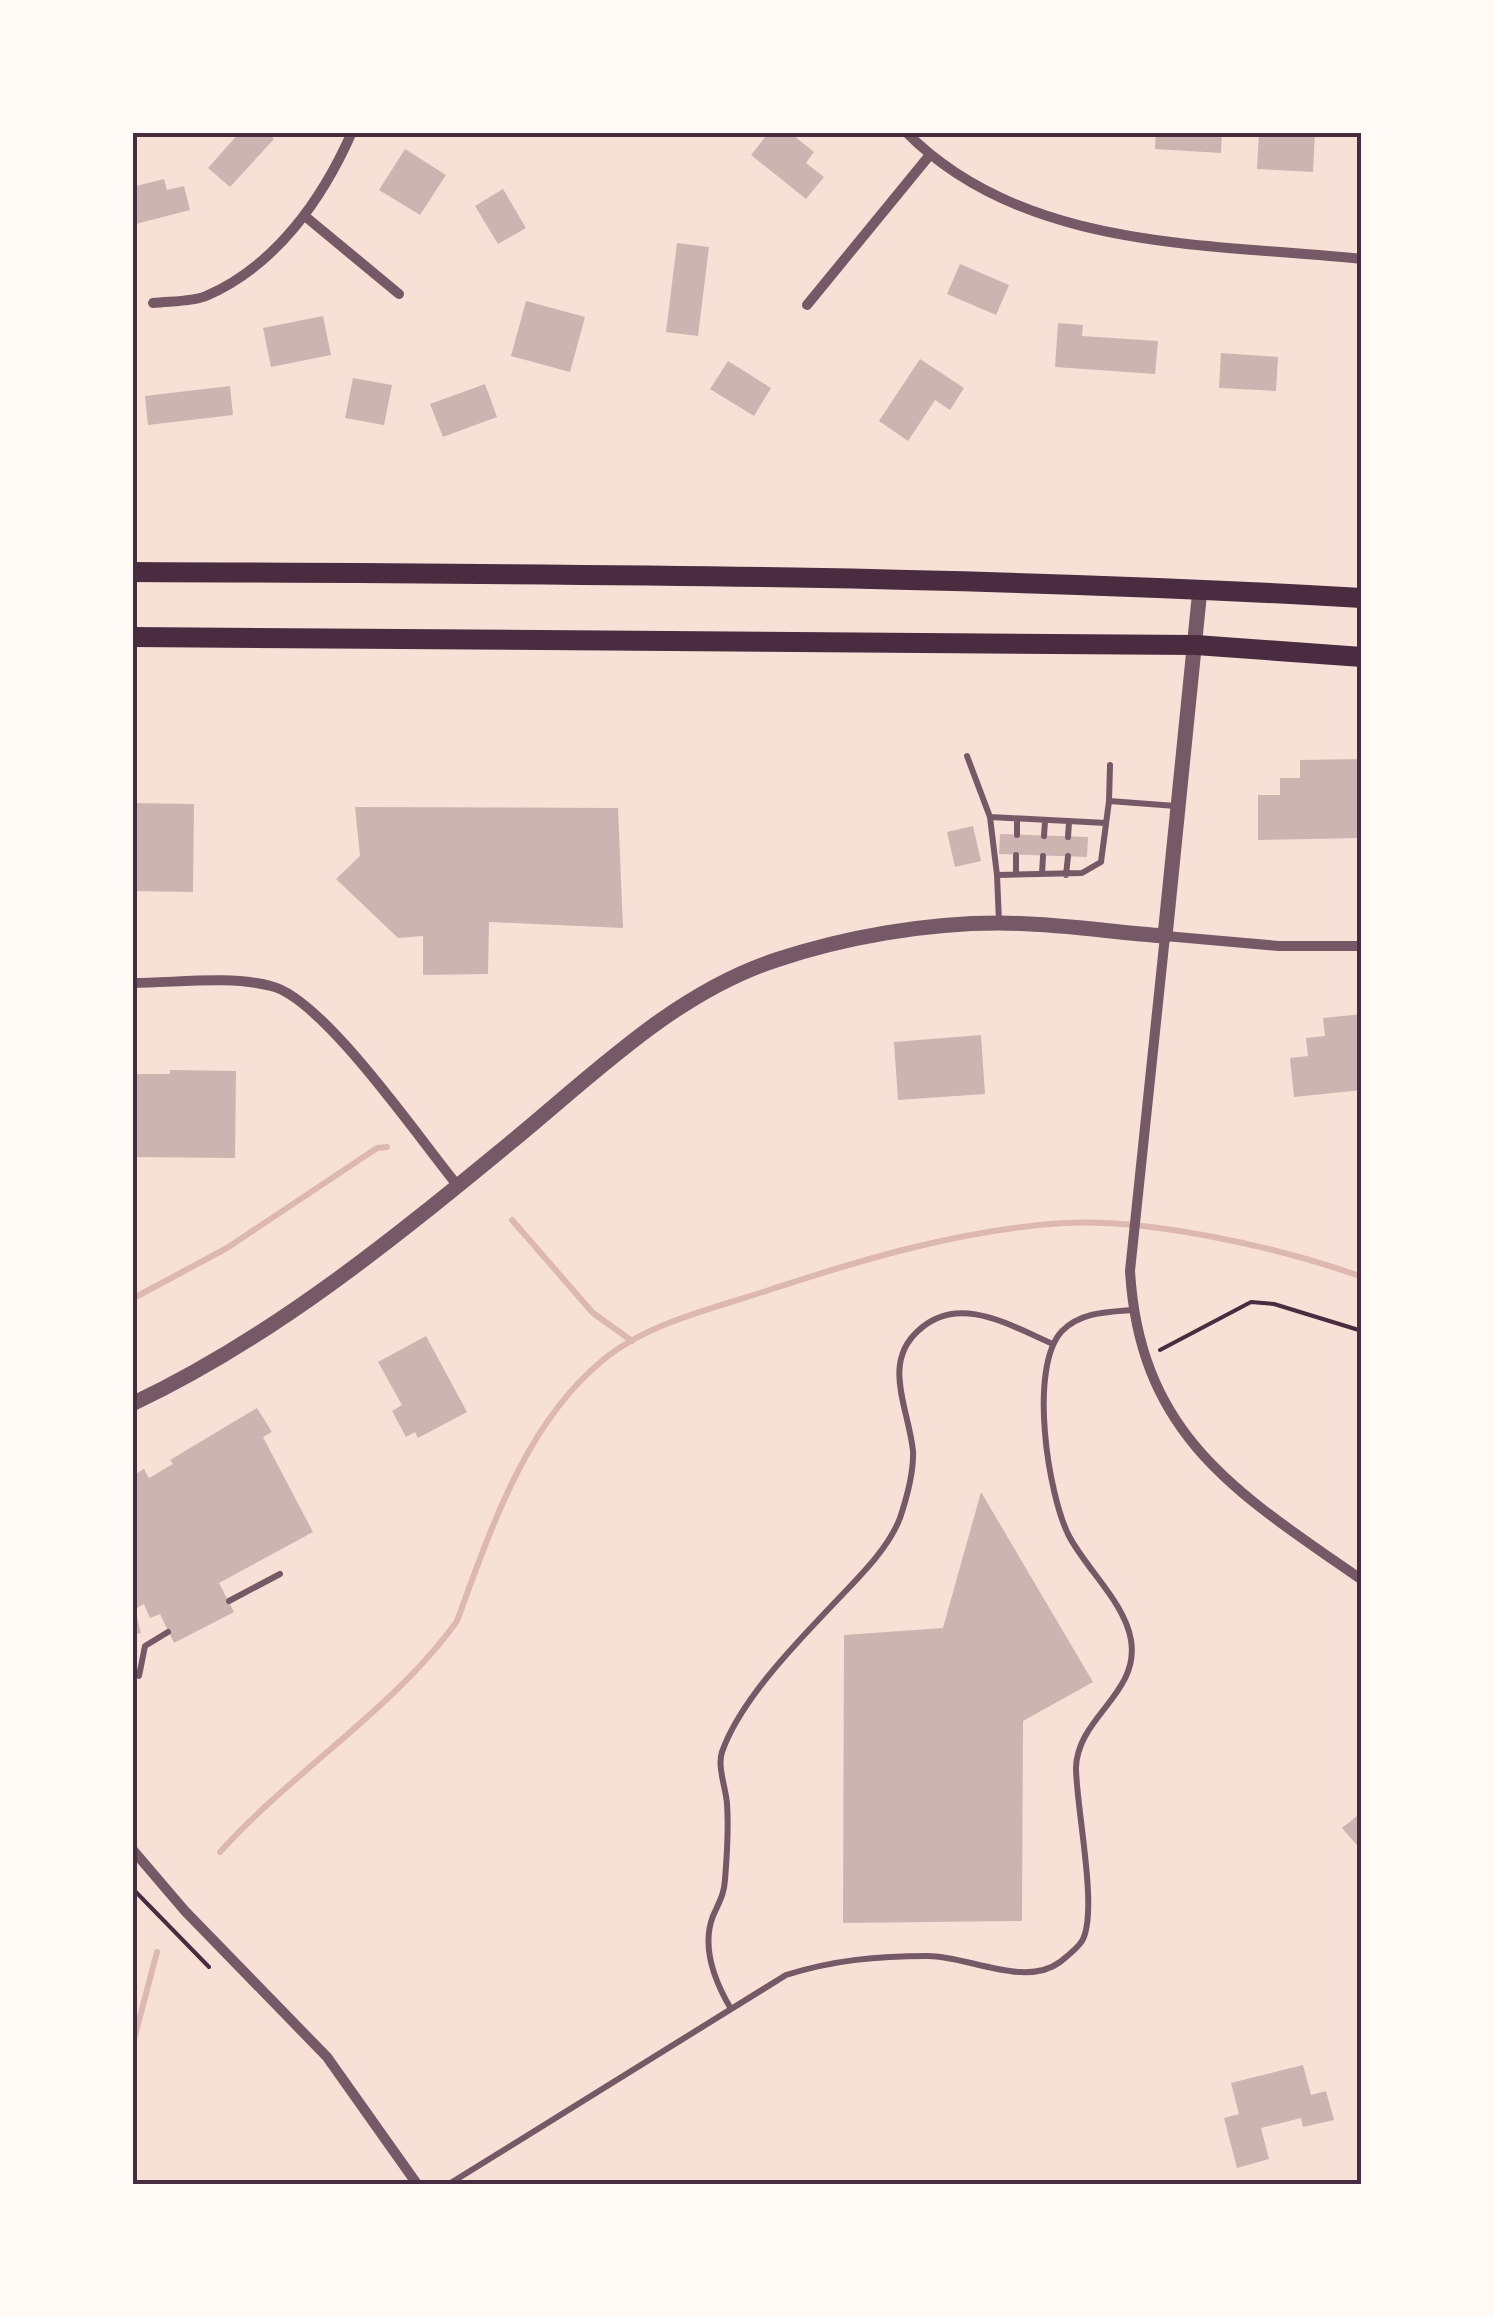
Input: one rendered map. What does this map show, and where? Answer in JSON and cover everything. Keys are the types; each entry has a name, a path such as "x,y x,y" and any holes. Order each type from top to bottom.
{"highway":[{"path":"132,572 703,574 1200,588 1362,598"},
{"path":"132,636 1196,645 1362,657"}],"street":[{"path":"153,303 205,297 260,260 306,218 352,132"},
{"path":"906,132 929,156 982,191 1098,232 1362,258"},
{"path":"808,305 929,156"},
{"path":"306,218 399,294"},
{"path":"1200,588 1136,1202 1130,1270 1133,1310 1146,1363 1166,1408 1201,1456 1292,1532 1362,1580"},
{"path":"132,1404 254,1337 355,1268 633,1042 719,984 774,960 857,940 999,923 1279,946 1362,946"},
{"path":"132,983 242,982 273,986 308,1005 458,1186"},
{"path":"132,1848 185,1911 326,2057 417,2184"}],"lane":[{"path":"967,756 990,817 999,923"},
{"path":"997,875 1066,875 1082,873 1101,862 1110,765"},
{"path":"1109,801 1178,806"},
{"path":"990,817 1106,823"},
{"path":"1017,820 1017,835"},
{"path":"1044,836 1045,820"},
{"path":"1068,836 1069,822"},
{"path":"1016,855 1016,874"},
{"path":"1042,874 1043,856"},
{"path":"1066,875 1068,856"},
{"path":"449,2184 786,1975 849,1958 933,1956 1021,1972 1044,1972 1082,1942 1088,1912 1076,1766 1090,1724 1118,1694 1128,1674 1131,1639 1124,1618 1068,1535 1046,1458 1044,1409 1052,1344 1079,1318 1133,1310"},
{"path":"731,2010 716,1984 709,1950 712,1918 724,1896 728,1833 720,1758 730,1734 795,1644 856,1580 898,1523 913,1455 898,1370 901,1353 922,1326 952,1313 968,1312 1052,1344"},
{"path":"228,1601 280,1574"},
{"path":"139,1676 145,1646 168,1632"}],"path":[{"path":"1160,1350 1251,1302 1274,1304 1362,1332"},
{"path":"132,1888 208,1967"}],"building":[{"path":"240,132 267,132 274,139 230,187 208,168"},
{"path":"769,132 789,132 814,152 806,163 824,177 806,199 751,155"},
{"path":"1156,132 1222,132 1221,153 1155,149"},
{"path":"1259,132 1315,132 1313,172 1257,169"},
{"path":"405,149 446,175 420,215 379,190"},
{"path":"164,179 167,190 184,186 190,210 132,225 132,187"},
{"path":"503,189 526,228 498,244 475,206"},
{"path":"677,243 709,247 698,336 666,332"},
{"path":"960,264 1009,285 996,315 947,294"},
{"path":"526,301 585,317 570,372 511,356"},
{"path":"323,316 331,355 271,367 263,328"},
{"path":"1058,323 1083,325 1082,336 1158,341 1155,374 1055,367"},
{"path":"1358,343 1362,343 1362,408 1358,408"},
{"path":"1221,353 1278,357 1276,391 1219,388"},
{"path":"920,359 964,388 950,410 935,400 908,441 879,421"},
{"path":"728,361 771,388 754,416 710,389"},
{"path":"353,378 392,385 384,425 345,418"},
{"path":"485,384 497,417 443,437 430,404"},
{"path":"230,386 233,415 148,425 145,396"},
{"path":"1362,759 1362,838 1258,840 1258,795 1280,795 1280,778 1300,778 1300,760"},
{"path":"132,803 194,804 193,892 132,891"},
{"path":"355,807 618,808 623,928 489,922 488,974 423,975 423,936 398,938 336,879 360,856"},
{"path":"973,826 981,861 955,867 947,832"},
{"path":"1000,834 1088,837 1087,857 999,854"},
{"path":"1362,1014 1362,1090 1294,1097 1290,1058 1308,1056 1306,1038 1325,1036 1323,1018"},
{"path":"981,1035 985,1094 898,1100 894,1042"},
{"path":"170,1070 236,1071 235,1158 132,1157 132,1074 170,1074"},
{"path":"426,1336 467,1412 418,1438 415,1432 406,1437 392,1411 402,1405 378,1362"},
{"path":"257,1408 272,1432 263,1437 313,1532 219,1583 234,1612 174,1643 160,1614 150,1618 144,1604 135,1609 141,1633 132,1635 132,1476 144,1469 149,1478 173,1464 170,1460"},
{"path":"981,1492 1093,1682 1023,1721 1022,1921 843,1923 844,1635 943,1628"},
{"path":"1362,1812 1362,1851 1342,1828"},
{"path":"1303,2065 1311,2095 1326,2091 1334,2120 1303,2127 1301,2118 1261,2128 1269,2159 1237,2168 1224,2118 1239,2114 1231,2083"}],"waterway":[{"path":"132,1299 227,1248 377,1148 387,1147"},
{"path":"512,1220 593,1313 632,1341"},
{"path":"220,1852 432,1653 457,1621 483,1550 531,1446 576,1386 603,1360 639,1337 700,1311 874,1258 1026,1226 1098,1223 1175,1230 1294,1256 1362,1277"},
{"path":"132,2047 157,1952"}]}
